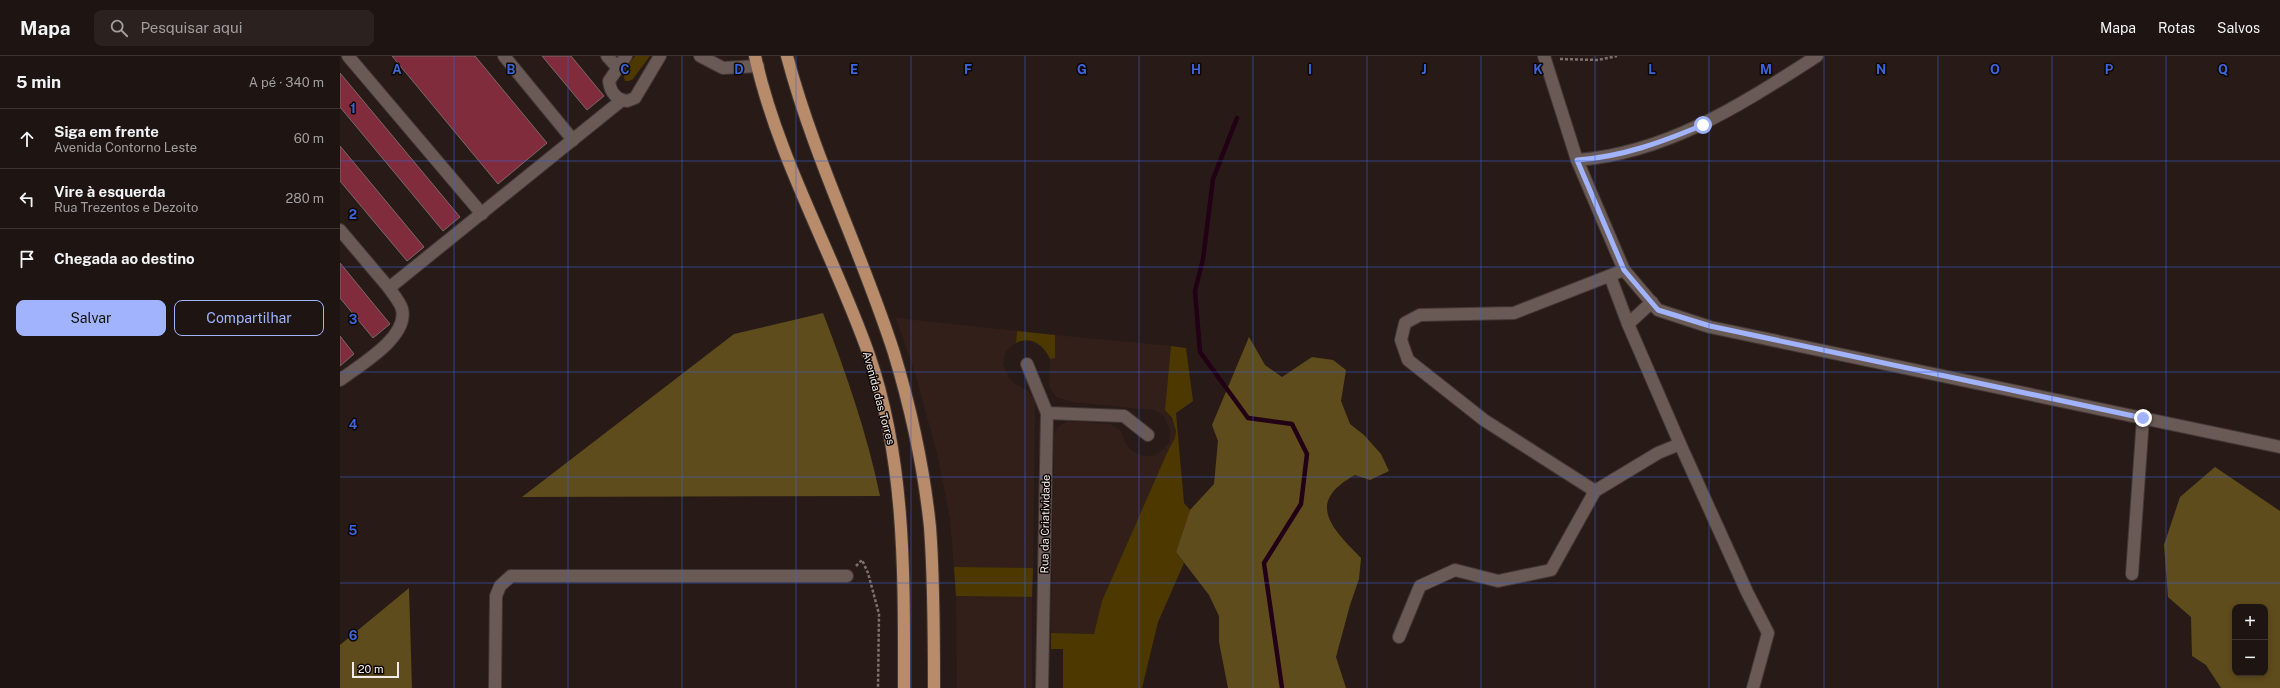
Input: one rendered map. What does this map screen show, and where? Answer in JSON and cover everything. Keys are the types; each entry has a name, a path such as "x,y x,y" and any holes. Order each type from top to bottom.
{"main road":[{"path":"787,56 814,141 894,353 914,428 930,526 934,604 934,688"},
{"name":"Avenida das Torres","path":"756,61 797,182 869,355 884,412 895,459 902,552 904,688"}],"street":[{"path":"348,56 482,214"},
{"path":"504,56 573,140"},
{"path":"607,56 618,67"},
{"path":"622,100 617,97 610,87 610,78 626,56"},
{"path":"389,288 622,100 635,98 660,56"},
{"path":"700,56 723,68 756,61"},
{"path":"1577,160 1623,154 1657,144 1703,125 1746,102 1817,56"},
{"path":"1545,58 1577,160 1624,270 1658,310 1710,326 2280,447"},
{"path":"340,230 389,288 402,307 403,320 399,331 395,336 340,380"},
{"path":"1595,491 1484,420 1408,360 1401,340 1405,322 1420,315 1514,313 1624,270"},
{"path":"1610,276 1628,324 1680,444 1747,592 1768,633 1753,688"},
{"path":"1628,324 1652,302"},
{"name":"Rua da Criatividade","path":"1027,364 1047,413 1042,688"},
{"path":"1047,413 1124,416 1148,435"},
{"path":"2132,574 2143,418"},
{"path":"1399,637 1420,586 1455,570 1498,581 1551,570 1595,491 1658,453 1680,444"},
{"path":"495,688 496,596 504,581 511,576 847,576"}],"path":[{"path":"1545,58 1598,60 1617,56"},
{"path":"847,576 862,560 868,573 879,614 878,688"}],"shaded area":[{"path":"635,56 650,56 633,79 625,81 623,72"},
{"path":"823,313 855,403 869,449 880,496 522,497 734,334"},
{"path":"896,318 1017,331 1016,343 1006,351 1003,364 1009,378 1015,384 1028,391 1035,402 1033,568 954,567 950,519 938,457 915,373"},
{"path":"1017,331 1055,335 1055,358 1050,359 1041,346 1032,341 1027,340 1016,343"},
{"path":"1055,335 1171,346 1165,410 1175,425 1175,438 1102,601 1094,634 1051,633 1054,434 1058,427 1068,421 1110,424 1120,430 1127,446 1132,451 1144,456 1152,456 1159,453 1169,443 1170,430 1164,416 1154,410 1072,402 1056,397 1049,386 1050,359 1055,358"},
{"path":"1249,337 1265,365 1282,377 1312,357 1333,360 1346,370 1341,401 1350,424 1364,435 1381,454 1389,471 1370,480 1355,475 1339,485 1330,496 1327,506 1328,516 1333,526 1341,537 1361,558 1359,579 1350,605 1336,657 1346,688 1228,688 1219,642 1219,616 1209,595 1176,552 1190,510 1214,484 1218,441 1212,425"},
{"path":"1171,346 1186,348 1193,401 1176,413 1184,503 1190,510 1176,552 1184,563 1158,622 1142,688 1063,688 1063,649 1051,649 1051,633 1094,634 1102,601 1175,438 1176,431 1172,418 1165,410"},
{"path":"2215,467 2280,511 2280,688 2221,688 2206,665 2192,656 2191,617 2168,597 2164,545 2180,497"},
{"path":"954,567 1033,568 1032,597 956,596"},
{"path":"409,588 412,688 340,688 340,645"},
{"path":"956,596 1032,597 1032,688 957,688"}],"building":[{"path":"392,56 475,56 547,143 498,184"},
{"path":"542,56 571,56 604,96 587,110"},
{"path":"340,73 460,217 443,231 340,107"},
{"path":"340,146 424,247 407,261 340,181"},
{"path":"340,263 390,324 373,338 340,298"},
{"path":"340,336 354,354 340,366"}],"waterway":[{"path":"1237,118 1213,179 1203,259 1195,291 1200,352 1248,418 1292,424 1307,454 1301,504 1264,563 1282,688"}],"route":[{"path":"1703,125 1657,144 1623,154 1594,159 1577,160 1624,270 1658,310 1710,326 2143,418"}]}
